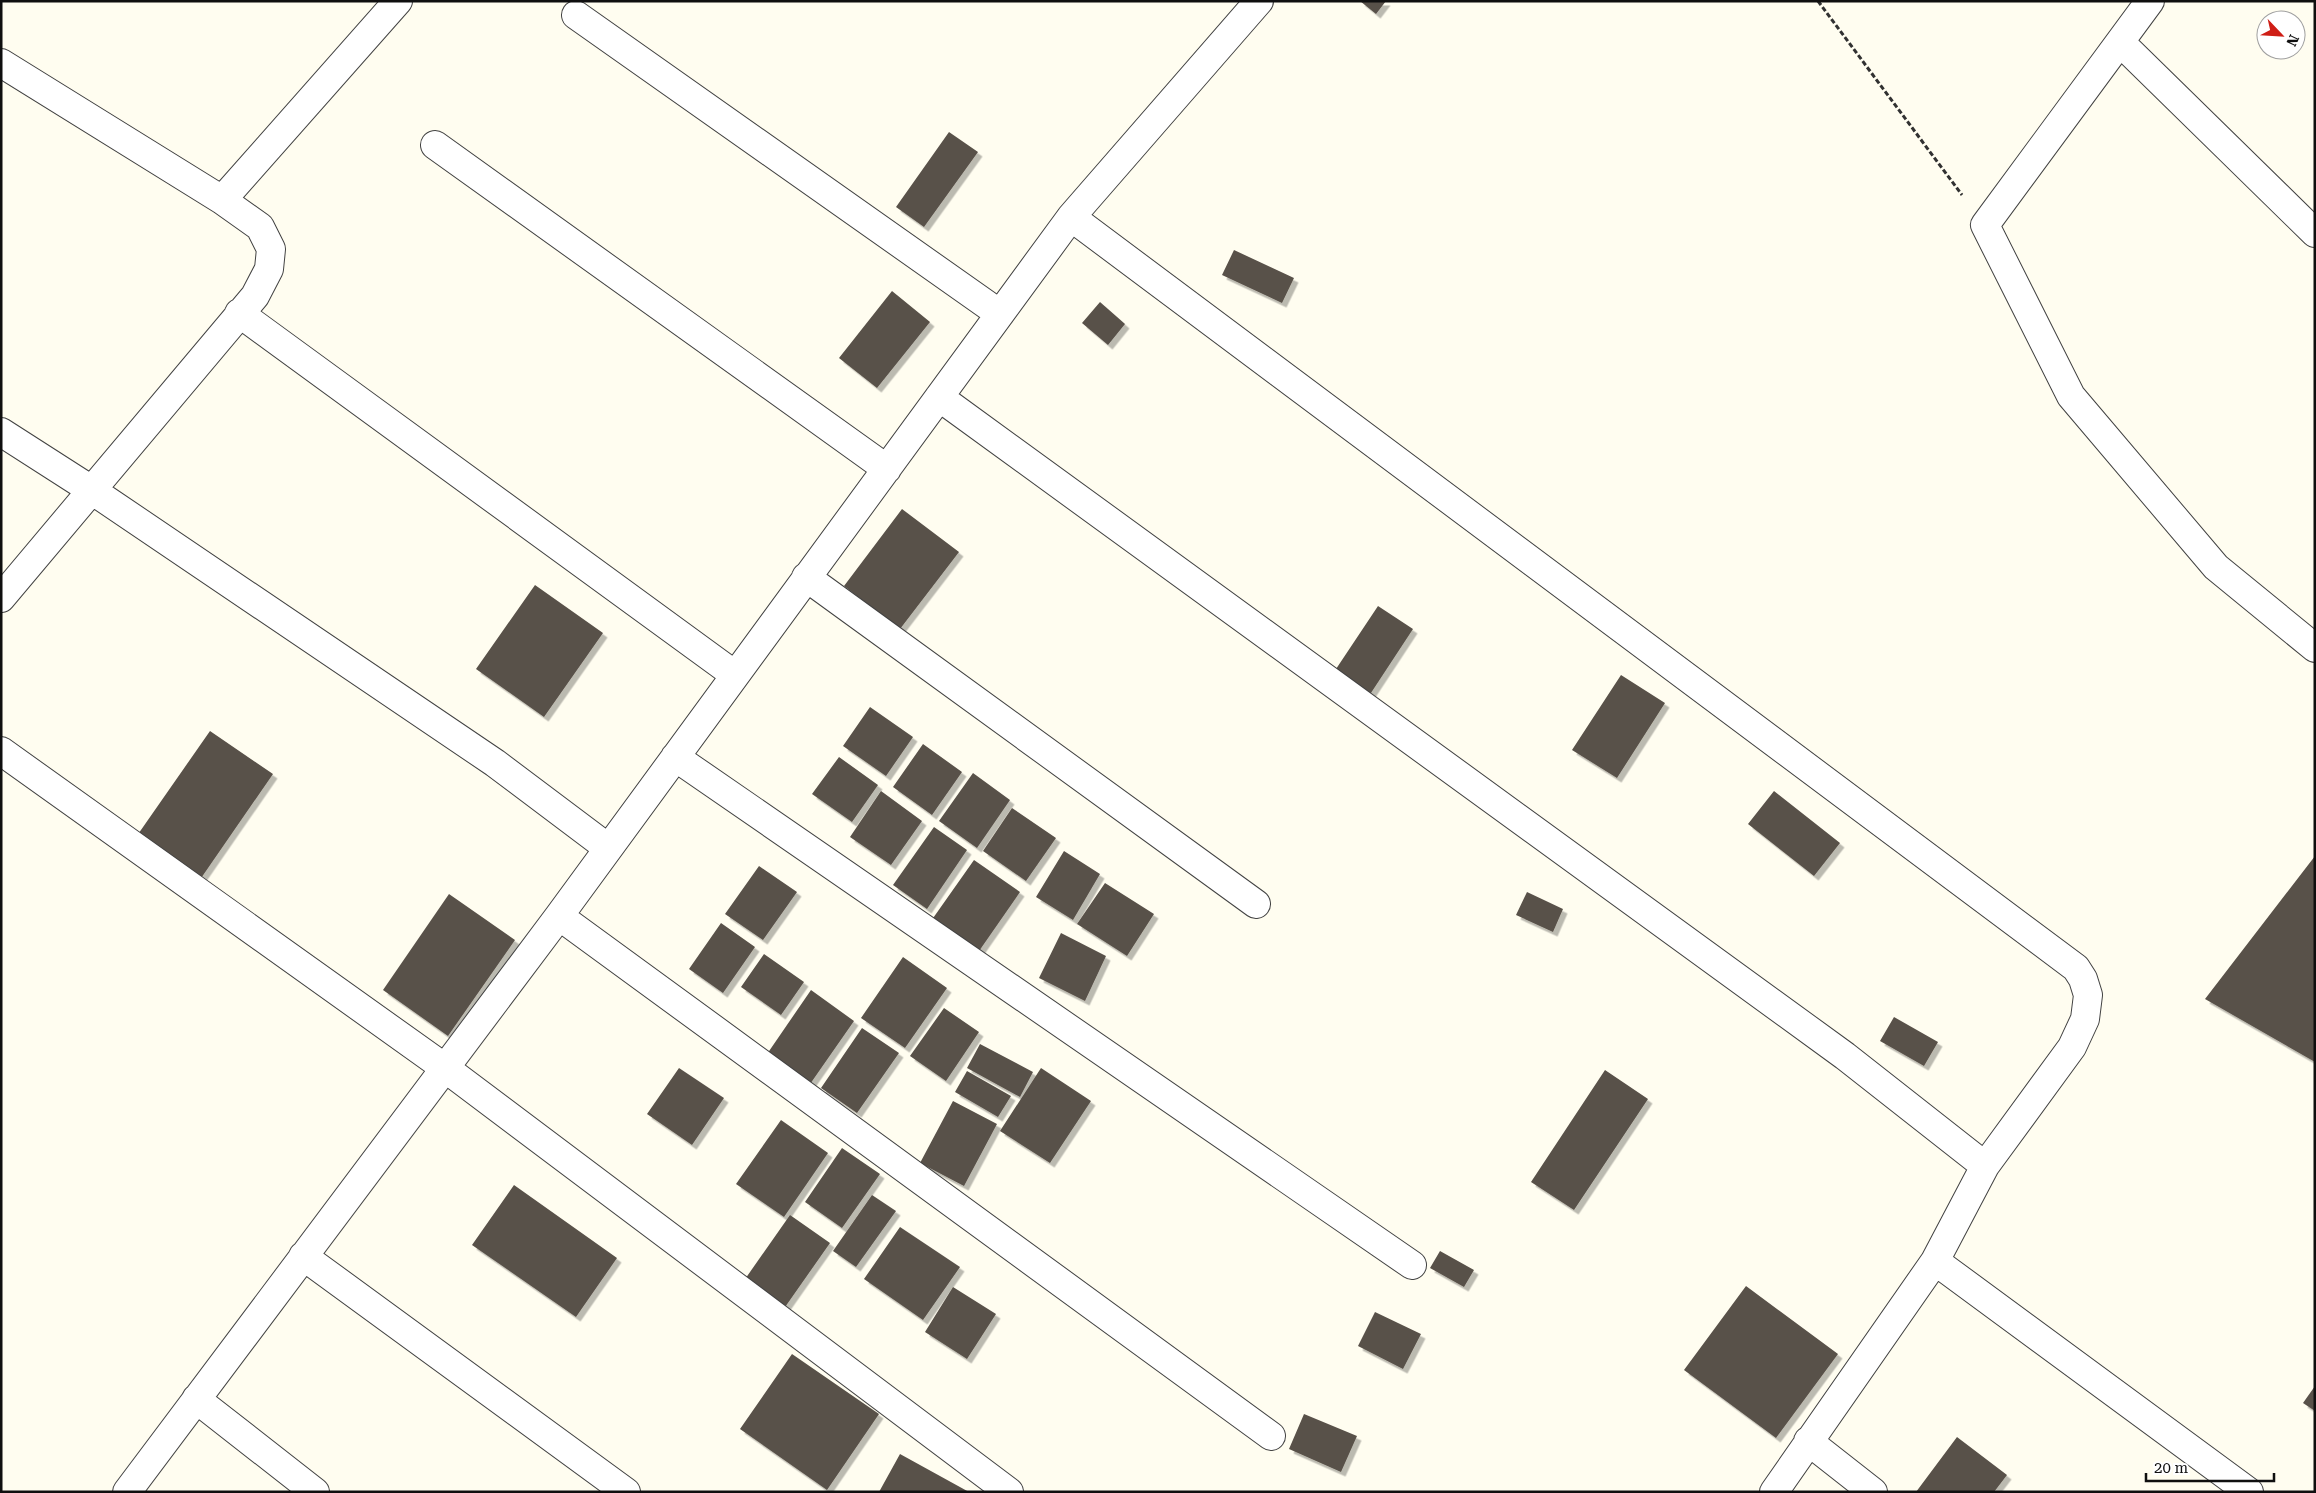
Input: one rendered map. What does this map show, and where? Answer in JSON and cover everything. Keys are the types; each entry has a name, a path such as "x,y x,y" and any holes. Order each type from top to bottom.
{"street":[{"path":"222,200 398,1"},
{"path":"126,1492 559,916 1071,218 1259,1"},
{"path":"2150,1 1985,225 2071,396 2216,566 2315,648"},
{"path":"576,15 1000,314"},
{"path":"2120,42 2315,233"},
{"path":"1,63 222,200 260,227 271,249 269,269 255,296 239,313 93,492 1,598"},
{"path":"435,145 887,469"},
{"path":"1071,218 2076,968 2083,979 2088,995 2085,1019 2072,1047 1986,1166 1935,1261 1774,1492"},
{"path":"239,313 735,675"},
{"path":"939,397 1845,1056 1986,1166"},
{"path":"1,432 495,762 608,848"},
{"path":"806,578 1256,904"},
{"path":"1,751 445,1068 1009,1492"},
{"path":"675,758 1412,1265"},
{"path":"559,916 1271,1436"},
{"path":"303,1256 626,1492"},
{"path":"1935,1261 2249,1492"},
{"path":"196,1399 315,1492"},
{"path":"1808,1441 1873,1492"}],"path":[{"path":"1818,1 1985,225"}],"building":[{"path":"1360,1 1386,1 1376,14"},
{"path":"949,132 978,152 924,227 896,207"},
{"path":"1234,250 1294,278 1282,303 1222,275"},
{"path":"892,291 930,322 877,388 839,358"},
{"path":"1100,302 1125,324 1108,345 1082,323"},
{"path":"902,509 959,552 900,629 844,586"},
{"path":"535,585 603,633 544,717 476,669"},
{"path":"1378,606 1413,629 1367,699 1332,675"},
{"path":"1621,675 1665,703 1617,778 1572,750"},
{"path":"870,707 913,737 886,776 843,746"},
{"path":"210,731 273,774 197,884 134,840"},
{"path":"923,744 962,772 932,815 893,787"},
{"path":"839,757 878,785 852,822 812,794"},
{"path":"973,773 1010,800 977,848 939,821"},
{"path":"881,791 922,821 891,865 850,837"},
{"path":"1774,791 1840,843 1814,876 1748,824"},
{"path":"1012,808 1056,838 1026,881 983,851"},
{"path":"934,827 967,850 927,909 893,885"},
{"path":"1064,851 1100,874 1073,920 1036,897"},
{"path":"2315,856 2315,1062 2205,999"},
{"path":"974,860 1020,892 977,954 931,921"},
{"path":"759,866 797,892 763,940 725,914"},
{"path":"1105,883 1154,914 1127,956 1077,924"},
{"path":"1527,892 1563,909 1553,932 1516,915"},
{"path":"449,894 515,940 448,1036 383,990"},
{"path":"721,923 755,947 723,993 689,969"},
{"path":"1061,933 1106,956 1085,1001 1039,978"},
{"path":"764,954 804,982 781,1015 741,987"},
{"path":"903,957 947,988 905,1048 861,1018"},
{"path":"811,990 854,1021 808,1087 765,1057"},
{"path":"944,1008 979,1032 946,1081 910,1056"},
{"path":"1894,1017 1938,1042 1924,1066 1880,1041"},
{"path":"862,1028 899,1053 857,1113 821,1088"},
{"path":"980,1044 1033,1072 1020,1097 967,1068"},
{"path":"679,1068 724,1098 692,1145 647,1114"},
{"path":"1041,1068 1091,1101 1050,1163 1000,1131"},
{"path":"1605,1070 1648,1099 1574,1210 1531,1182"},
{"path":"967,1071 1011,1096 998,1117 955,1092"},
{"path":"953,1101 997,1124 964,1186 920,1163"},
{"path":"781,1120 828,1153 784,1217 736,1184"},
{"path":"842,1148 880,1174 842,1228 805,1202"},
{"path":"514,1185 617,1258 576,1317 472,1245"},
{"path":"872,1195 896,1211 856,1267 833,1251"},
{"path":"790,1215 830,1243 783,1310 743,1282"},
{"path":"900,1227 960,1267 923,1320 864,1279"},
{"path":"1440,1251 1474,1270 1464,1287 1430,1268"},
{"path":"1746,1286 1838,1354 1776,1438 1684,1370"},
{"path":"953,1287 996,1314 967,1359 925,1332"},
{"path":"1375,1312 1421,1334 1403,1369 1358,1346"},
{"path":"792,1354 879,1414 827,1490 740,1429"},
{"path":"2315,1386 2315,1411 2303,1403"},
{"path":"1304,1414 1357,1436 1341,1472 1289,1449"},
{"path":"1957,1437 2007,1475 1994,1492 1916,1492"},
{"path":"900,1454 969,1492 879,1492"}]}
